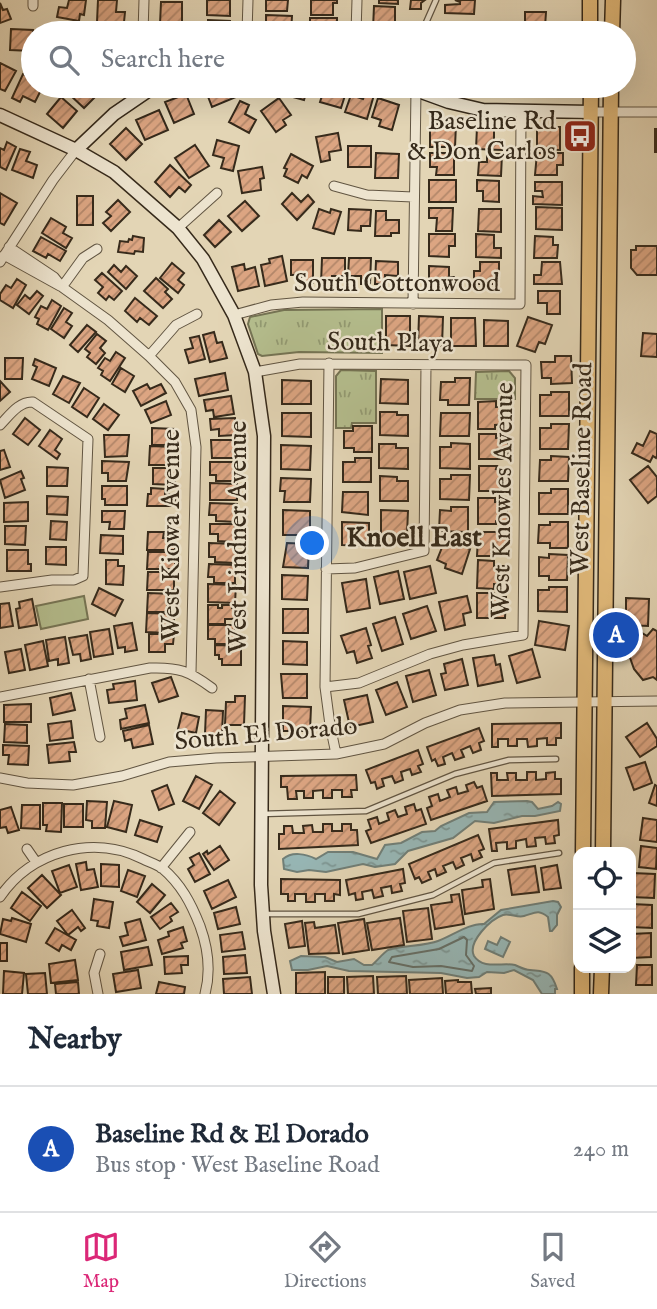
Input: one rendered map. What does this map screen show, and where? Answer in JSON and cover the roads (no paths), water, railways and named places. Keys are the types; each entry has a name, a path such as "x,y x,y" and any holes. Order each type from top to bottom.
{"main road":[{"path":"590,0 590,21"},
{"path":"612,21 613,0"},
{"name":"West Baseline Road","path":"583,847 591,98"},
{"name":"West Baseline Road","path":"603,847 611,98"},
{"path":"582,973 582,994"},
{"path":"601,973 601,994"}],"street":[{"path":"143,21 144,0"},
{"path":"247,21 248,0"},
{"path":"356,21 357,0"},
{"path":"4,253 76,150 114,114 137,98"},
{"path":"413,304 417,98"},
{"path":"446,98 477,109 521,112 657,112"},
{"name":"South Cottonwood","path":"234,315 271,305 303,302 520,304 521,112"},
{"name":"West Lindner Avenue","path":"0,115 76,150 114,172 178,228 203,260 234,315 255,372 264,436 261,756 263,914 274,994"},
{"path":"334,186 367,195 413,197"},
{"path":"178,228 216,193"},
{"path":"62,287 83,258 97,249"},
{"name":"West Kiowa Avenue","path":"4,253 54,277 62,287 108,320 175,382 191,410 196,447 191,673"},
{"path":"149,356 176,325 197,314"},
{"path":"330,363 325,687 337,754"},
{"name":"South Playa","path":"255,372 300,364 330,363 526,365"},
{"path":"326,569 355,568 424,551 426,365"},
{"name":"West Knowles Avenue","path":"325,687 359,683 430,654 463,645 523,635 526,365"},
{"path":"0,425 20,404 27,401 33,402 88,439 83,576 75,580 52,580 0,587"},
{"path":"0,697 150,668 171,667 191,673 212,688"},
{"path":"89,679 100,737"},
{"name":"South El Dorado","path":"0,778 27,783 73,785 122,776 169,762 337,754 384,744 425,723 460,710 505,703 657,701"},
{"path":"161,868 190,832"},
{"path":"0,897 36,862 61,851 96,846 132,853 161,868 189,898 206,942 209,978 205,994"},
{"path":"27,849 36,862"},
{"path":"98,994 94,973 100,954"}],"lane":[{"path":"426,21 436,0"},
{"path":"261,814 366,811 466,771 509,760 556,759"},
{"path":"263,914 358,914 433,895 494,863 559,853"}],"water":[{"path":"494,802 532,802 538,809 558,802 561,804 560,811 494,823 475,821 453,838 408,851 395,864 375,867 363,864 326,872 284,869 283,859 295,854 316,859 328,852 353,852 377,859 385,845 401,843 422,832 435,831 469,813 487,812"},
{"path":"558,902 561,907 557,915 557,925 552,931 548,917 542,913 503,915 481,932 473,950 474,956 483,963 510,964 547,973 555,983 555,994 542,994 533,980 514,970 504,973 487,972 479,977 467,978 441,973 349,971 327,966 292,970 290,961 301,956 325,957 337,962 354,959 364,965 372,965 388,950 438,941 467,928 484,924 501,910"},
{"path":"501,937 510,942 503,957 485,949 488,941 497,945"}],"place":[{"name":"Baseline Rd & Don Carlos","path":"580,136"},
{"name":"Baseline Rd & El Dorado","path":"616,635"}],"district":[{"name":"Knoell East","path":"414,538"}]}
